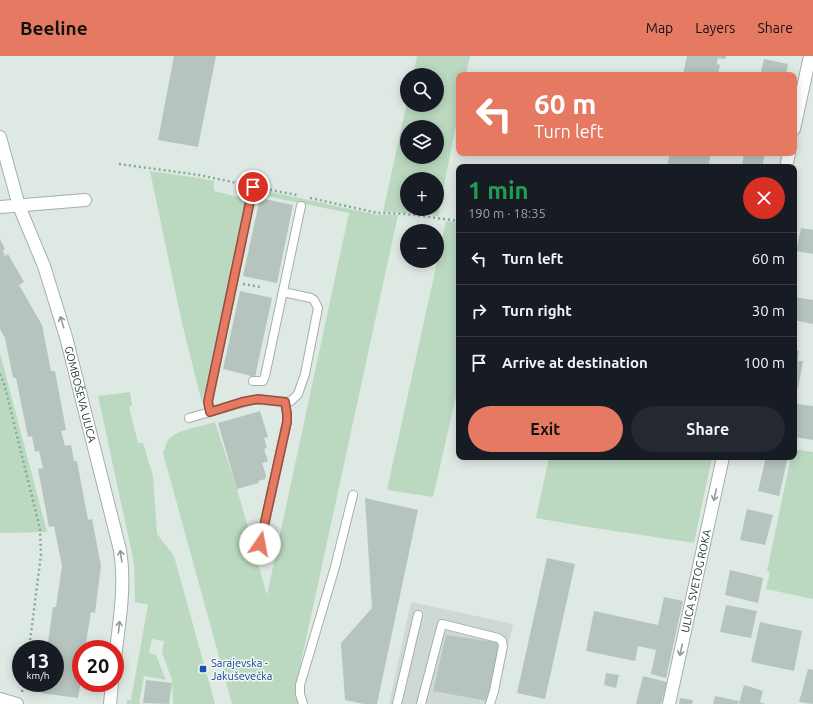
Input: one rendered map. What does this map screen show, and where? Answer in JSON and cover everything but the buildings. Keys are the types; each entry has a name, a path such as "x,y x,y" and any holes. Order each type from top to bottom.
{"street":[{"path":"797,115 810,56"},
{"name":"GOMBOŠEVA ULICA","path":"0,137 19,206 44,266 64,330 120,550 123,582 117,640"},
{"path":"0,207 85,200"},
{"name":"ULICA SVETOG ROKA","path":"670,704 722,460"},
{"path":"110,704 111,692"},
{"path":"0,699 17,704"}],"lane":[{"path":"210,412 208,402 209,396 253,187"},
{"path":"252,381 263,381 265,376 302,206"},
{"path":"189,418 242,402 258,399 285,402 295,398 301,389 318,308 314,300 311,298 283,292"},
{"path":"260,544 287,422 285,402"},
{"path":"303,704 300,694 300,685 335,567 353,495"},
{"path":"397,704 418,615"},
{"path":"421,704 442,624 498,638 502,641 503,646 490,704"}],"path":[{"path":"119,164 199,175 298,196"},
{"path":"306,197 378,213 407,214 456,221"},
{"path":"245,284 260,287"},
{"path":"0,374 4,383 40,529 41,555 30,640"}],"shaded area":[{"path":"411,602 513,624 494,704 389,704"}],"green space":[{"path":"417,56 470,56 467,72 456,72 456,125 444,186 444,172 400,172 400,213 383,212 400,134 400,164 444,164 444,120 403,120 405,112 444,112 444,68 414,68"},
{"path":"150,171 214,181 214,191 239,197 241,190 247,193 202,403 182,323"},
{"path":"271,192 378,215 398,215 295,690 298,704 232,704 163,453 167,442 175,434 215,422 237,489 267,595 349,213 256,194"},
{"path":"446,221 456,223 456,396 433,497 387,490 436,268 444,268 444,230"},
{"path":"0,353 47,532 0,533"},
{"path":"130,392 132,405 129,407 138,443 143,443 153,476 157,534 174,556 215,704 173,704 172,680 162,653 164,641 152,639 149,653 156,655 166,680 144,676 139,704 127,704 127,700 131,700 148,605 135,602 134,563 98,396"},
{"path":"797,449 813,452 813,599 766,589 770,572 767,571 790,460 797,460"},
{"path":"548,460 711,460 694,543 536,518"}],"place":[{"name":"Sarajevska - Jakuševečka","path":"203,669"}],"route":[{"path":"253,187 208,402 210,412 242,402 258,399 285,402 287,422 260,544"}]}
